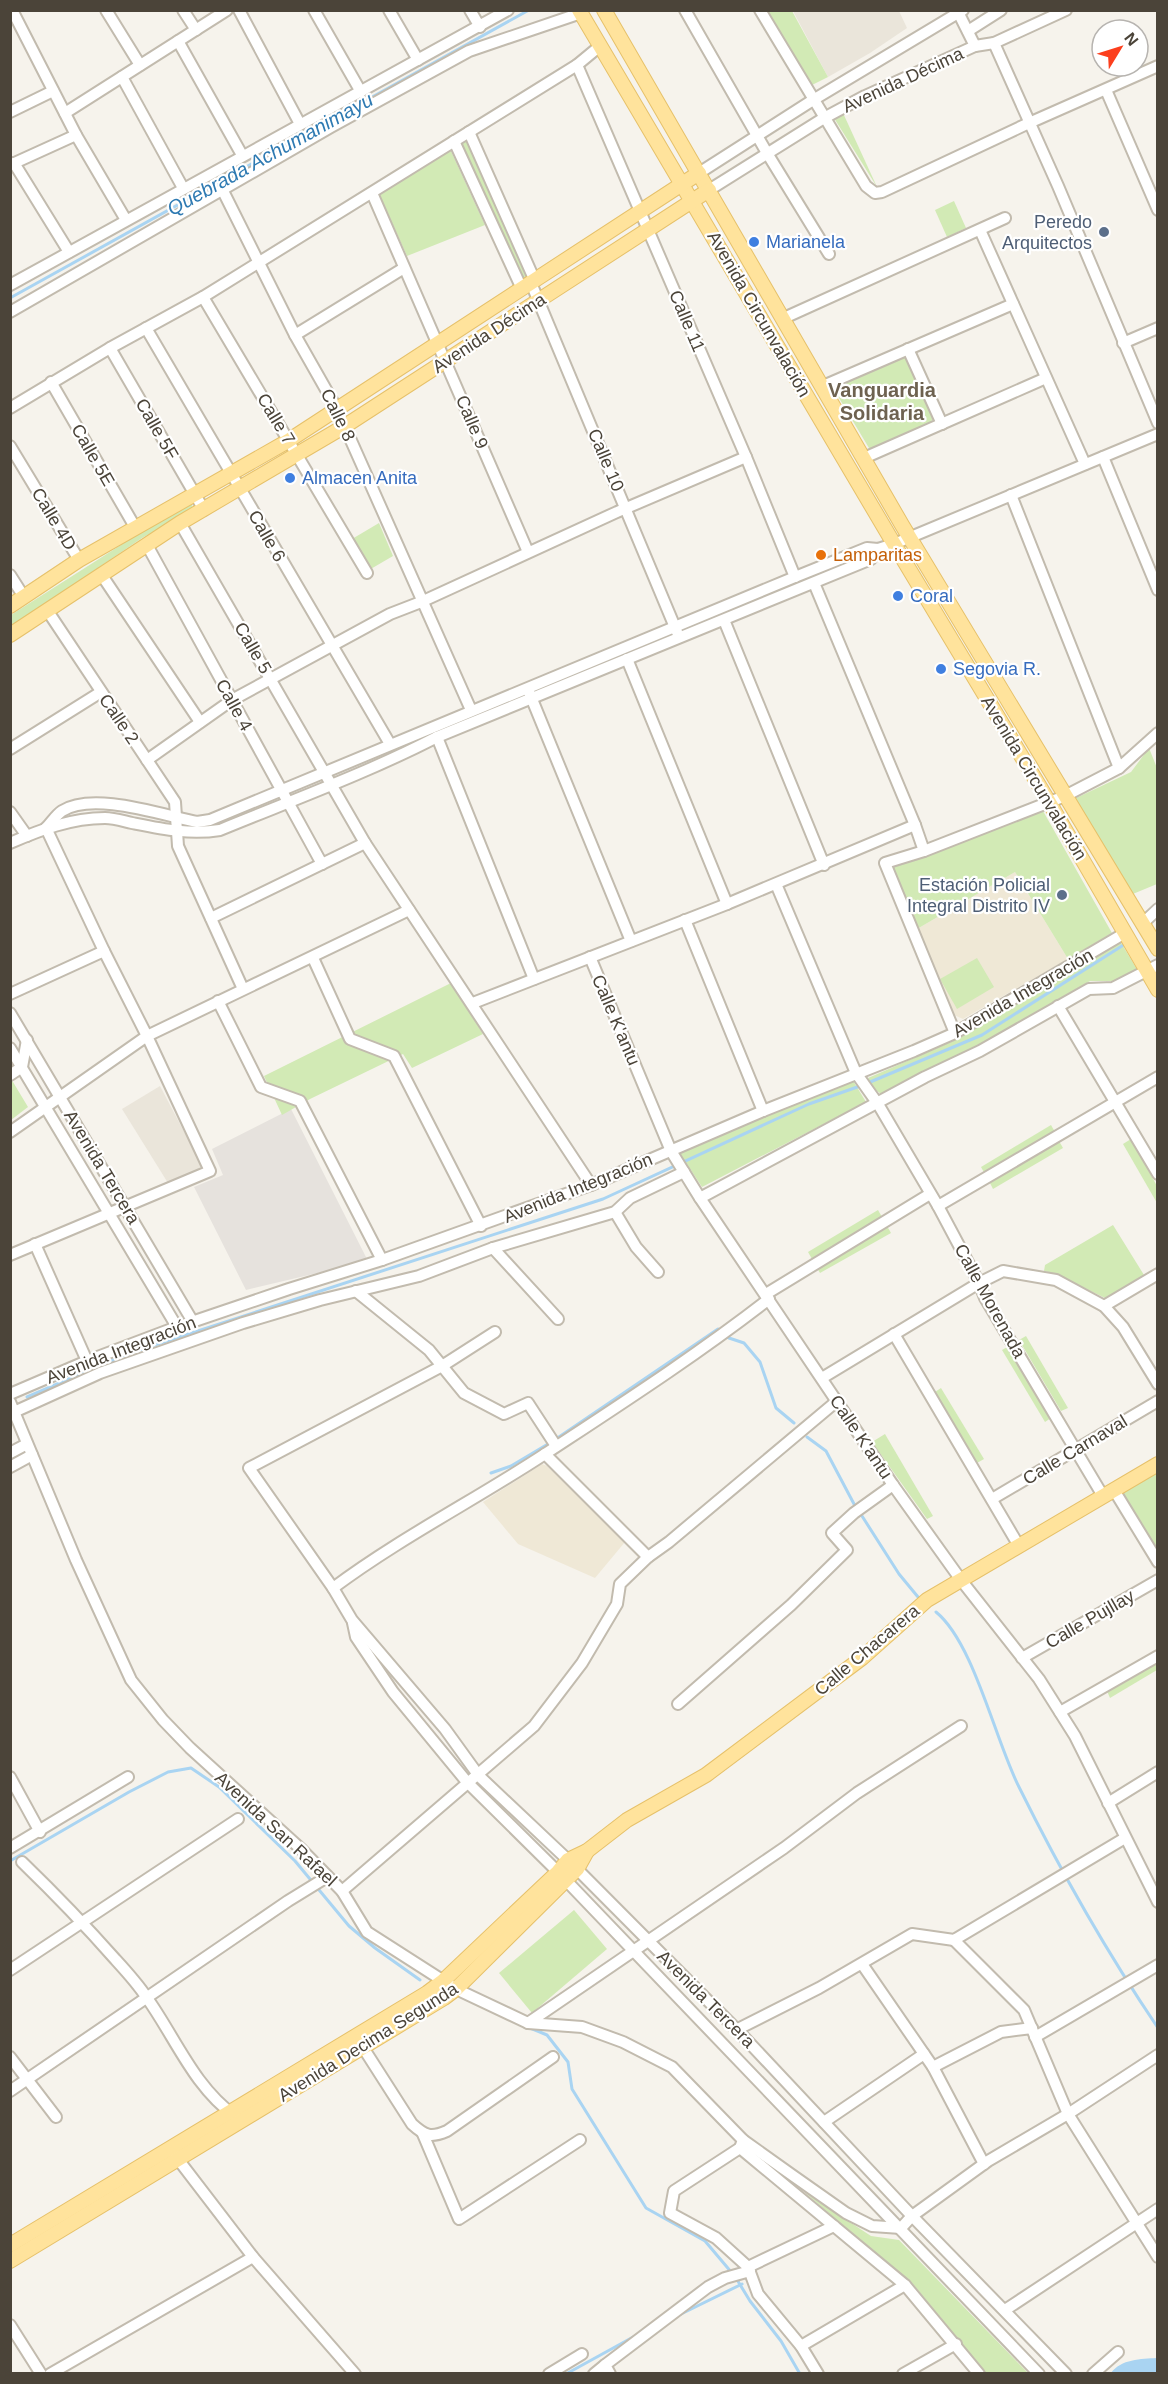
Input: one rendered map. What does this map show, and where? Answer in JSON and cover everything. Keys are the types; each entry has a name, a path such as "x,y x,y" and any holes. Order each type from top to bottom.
{"main road":[{"name":"Avenida Circunvalación","path":"604,10 909,536 1158,949"},
{"name":"Avenida Circunvalación","path":"580,12 1129,940 1152,969 1158,990"},
{"name":"Avenida Décima","path":"10,606 79,560 288,441 699,173"},
{"name":"Avenida Décima","path":"10,635 180,523 345,426 709,190"},
{"name":"Calle Chacarera","path":"587,1851 627,1820 706,1775 862,1658 927,1600 1158,1464"},
{"name":"Avenida Decima Segunda","path":"236,2117 364,2049 456,1989 572,1864 587,1851"},
{"name":"Avenida Decima Segunda","path":"10,2261 443,1981 561,1876"},
{"name":"Avenida Decima Segunda","path":"10,2245 174,2155"}],"street":[{"path":"12,10 52,91 126,220"},
{"path":"106,10 140,65"},
{"path":"183,10 196,30"},
{"path":"65,113 227,10"},
{"path":"239,10 300,124"},
{"path":"314,10 361,92"},
{"path":"389,10 418,60"},
{"path":"470,10 480,27"},
{"path":"11,285 242,155 508,10"},
{"path":"685,10 767,153 829,254"},
{"path":"760,10 866,186 875,193 882,192 1158,66"},
{"name":"Avenida Décima","path":"968,31 1001,10"},
{"name":"Avenida Décima","path":"709,190 824,118 865,96 975,46 994,43 1066,10"},
{"path":"960,11 975,46"},
{"name":"Avenida Décima","path":"699,173 813,100 960,11"},
{"path":"10,312 331,127 469,51 580,12"},
{"path":"178,42 242,155"},
{"path":"994,43 1158,423"},
{"path":"10,408 110,348 203,297 259,260 577,65 600,46"},
{"name":"Calle 11","path":"577,65 746,457 795,577"},
{"path":"122,77 183,188"},
{"path":"1106,90 1158,210"},
{"path":"10,112 52,91"},
{"name":"Calle 10","path":"470,132 529,284"},
{"path":"69,252 12,164 76,135"},
{"name":"Calle 10","path":"454,141 539,301 678,632"},
{"name":"Calle 8","path":"223,191 295,335 337,409 471,710"},
{"name":"Calle 9","path":"372,192 528,552"},
{"path":"784,318 1005,218"},
{"path":"980,230 1085,464"},
{"path":"295,335 404,268"},
{"name":"Calle 7","path":"203,297 367,573"},
{"path":"823,386 1013,304"},
{"name":"Calle 6","path":"146,328 390,744"},
{"path":"1123,343 1158,328"},
{"name":"Calle 5F","path":"110,348 204,510"},
{"path":"908,349 942,424"},
{"path":"864,458 1046,378"},
{"name":"Calle 5E","path":"51,382 135,527"},
{"path":"46,828 62,811 78,805 94,803 197,822 210,820 471,710 627,659 678,632 795,577 867,548 878,549 894,544 1158,434"},
{"name":"Calle 4D","path":"10,446 79,560"},
{"path":"147,760 232,700 390,614 746,457"},
{"path":"1103,457 1158,590"},
{"path":"1011,495 1119,768"},
{"name":"Calle 5","path":"180,523 365,843 473,1003 591,1185"},
{"name":"Calle 4","path":"147,545 322,864"},
{"path":"10,843 46,828 106,818 176,832 202,833 220,830 395,759 579,668 678,632 724,620 872,559 878,549"},
{"path":"101,574 200,722"},
{"path":"10,575 24,597"},
{"path":"814,583 924,851"},
{"name":"Calle 2","path":"47,610 175,802 176,832"},
{"path":"724,620 824,865"},
{"path":"627,659 727,904"},
{"path":"10,749 101,692"},
{"path":"529,692 631,941"},
{"path":"437,737 534,980"},
{"path":"955,1033 885,863 924,851 1065,796 1119,768 1156,739"},
{"path":"10,812 27,836"},
{"path":"473,1003 824,865 915,825"},
{"path":"10,1255 210,1171 46,828"},
{"path":"176,832 178,846 243,989"},
{"path":"211,918 365,843"},
{"name":"Calle Morenada","path":"776,884 856,1073 878,1104 938,1206 985,1298 1076,1449 1158,1562"},
{"path":"1146,930 1158,909"},
{"path":"10,1132 147,1036 409,910"},
{"path":"685,920 763,1111"},
{"name":"Avenida Integración","path":"12,1407 100,1373 243,1323 419,1276 493,1248 615,1212 630,1198 678,1163 763,1111 955,1033 1129,940"},
{"path":"10,994 104,951"},
{"path":"313,957 350,1039 394,1056 481,1226"},
{"name":"Calle K'antu","path":"590,957 678,1163 893,1485 961,1580 1039,1679 1075,1736 1158,1902"},
{"name":"Avenida Integración","path":"700,1198 925,1077 980,1051 1089,989 1113,988 1152,969"},
{"path":"218,1001 261,1087 300,1101 382,1260"},
{"path":"1058,1006 1158,1174"},
{"name":"Avenida Tercera","path":"10,1013 193,1322"},
{"path":"10,1075 22,1067 27,1040"},
{"name":"Avenida Tercera","path":"10,1048 177,1327"},
{"path":"938,1206 1158,1077"},
{"name":"Avenida Integración","path":"10,1394 87,1361 289,1288 382,1260 591,1185 678,1163"},
{"path":"333,1588 365,1564 545,1454 711,1344 768,1297 930,1194"},
{"path":"615,1212 636,1247 658,1272"},
{"path":"35,1244 87,1361"},
{"path":"493,1248 558,1319"},
{"path":"822,1378 979,1283 1003,1271 1056,1280 1104,1306 1123,1327 1158,1384"},
{"path":"1104,1306 1158,1274"},
{"path":"356,1291 429,1350 464,1393 504,1414 528,1403 556,1446"},
{"path":"442,1366 495,1332"},
{"path":"894,1334 1019,1546"},
{"name":"Avenida Tercera","path":"442,1366 249,1468 333,1588 352,1620 445,1729 479,1776 572,1864 736,2030 912,2216 1066,2373"},
{"path":"342,1891 467,1782 479,1776 534,1726 582,1663 617,1604 620,1584 648,1557 837,1401"},
{"name":"Calle Carnaval","path":"992,1499 1158,1401"},
{"name":"Avenida San Rafael","path":"12,1407 76,1560 130,1680 190,1748 293,1841 342,1891 367,1932 456,1989 528,2023 582,2026 622,2042 672,2067 742,2144 846,2213 872,2226 901,2228"},
{"path":"10,1453 27,1444"},
{"path":"545,1454 648,1557"},
{"path":"10,1467 32,1455"},
{"path":"678,1704 791,1605 847,1550 832,1533 854,1513 893,1485"},
{"name":"Calle Pujllay","path":"1022,1658 1158,1580"},
{"name":"Avenida Tercera","path":"352,1620 356,1637 393,1692 467,1782 561,1876 1039,2373"},
{"path":"1060,1712 1158,1656"},
{"path":"528,2023 784,1848 857,1793 961,1726"},
{"path":"10,1848 128,1777"},
{"path":"10,1778 39,1832"},
{"path":"1108,1803 1156,1778"},
{"path":"10,1970 238,1819"},
{"path":"954,1940 1125,1838"},
{"path":"22,1862 83,1923 147,1997 197,2077 236,2117"},
{"path":"10,2091 327,1876"},
{"path":"736,2030 819,1988 912,1934 954,1940 1024,2010 1068,2114 1158,2257"},
{"path":"862,1964 933,2067 984,2164"},
{"path":"933,2067 1001,2032 1034,2033 1158,1965"},
{"path":"364,2049 412,2124 423,2134 459,2219 580,2140"},
{"path":"824,2122 924,2055"},
{"path":"901,2228 912,2216 984,2164 1068,2114 1158,2055"},
{"path":"10,2057 56,2117"},
{"path":"423,2134 433,2137 447,2131 554,2057"},
{"path":"818,2373 801,2346 758,2294 749,2269 716,2238 670,2213 674,2191 742,2144 834,2226 905,2285 979,2373"},
{"path":"174,2155 253,2257 355,2373"},
{"path":"1005,2310 1158,2209"},
{"path":"594,2373 608,2369 708,2287 834,2226"},
{"path":"50,2373 253,2257"},
{"path":"801,2346 905,2285"},
{"path":"10,2325 41,2373"},
{"path":"903,2373 956,2344"},
{"path":"1093,2373 1118,2352"},
{"path":"549,2373 582,2354"}],"shaded area":[{"path":"793,11 899,11 907,28 828,77"},
{"path":"1015,872 1068,959 963,1019 954,1015 917,929"},
{"path":"160,1086 200,1162 200,1167 195,1173 168,1183 122,1109"},
{"path":"291,1109 368,1261 246,1290 194,1187 223,1175 212,1149"},
{"path":"542,1464 547,1466 625,1542 595,1578 518,1544 483,1502"}],"green space":[{"path":"766,11 792,11 828,77 810,86"},
{"path":"843,113 877,187 834,118"},
{"path":"467,138 529,275 524,279 460,144"},
{"path":"450,149 485,225 407,256 379,194"},
{"path":"954,201 966,228 947,237 935,210"},
{"path":"906,357 933,419 930,423 872,449 869,448 836,393 837,386"},
{"path":"190,501 194,509 142,538 11,627 11,615"},
{"path":"379,523 393,556 369,570 352,539"},
{"path":"1149,748 1157,768 1157,884 1128,896 1074,799 1131,772"},
{"path":"1043,811 1112,933 1068,959 1015,872 917,929 886,865 919,859"},
{"path":"1120,941 1138,971 1114,981 1090,981 984,1042 881,1094 872,1087 868,1078 958,1039"},
{"path":"977,958 994,987 957,1009 940,979"},
{"path":"451,983 483,1034 412,1068 403,1054 282,1115 264,1076"},
{"path":"10,1077 28,1107 11,1120 10,1120"},
{"path":"852,1079 866,1102 702,1187 679,1152 764,1115"},
{"path":"1051,1125 1055,1132 985,1174 981,1167"},
{"path":"1131,1139 1157,1186 1157,1203 1123,1144"},
{"path":"1059,1141 1063,1148 993,1189 990,1183"},
{"path":"878,1210 882,1217 812,1259 808,1252"},
{"path":"1113,1225 1144,1275 1105,1298 1056,1274 1044,1271 1045,1265"},
{"path":"887,1226 891,1233 820,1273 817,1268"},
{"path":"1026,1336 1068,1408 1061,1411 1019,1340"},
{"path":"1009,1346 1051,1418 1045,1422 1002,1350"},
{"path":"941,1388 984,1459 977,1463 935,1392"},
{"path":"885,1434 933,1516 927,1519 872,1442"},
{"path":"1157,1472 1157,1551 1122,1493"},
{"path":"1157,1661 1157,1670 1110,1698 1107,1691"},
{"path":"574,1910 607,1949 532,2013 499,1973"},
{"path":"804,2192 871,2236 899,2240 1028,2373 986,2373 912,2283"}],"water":[{"path":"1157,2358 1157,2373 1111,2373 1126,2362"}],"waterway":[{"name":"Quebrada Achumanimayu","path":"10,298 529,10"},
{"path":"27,1397 127,1354 603,1199 809,1104 863,1085 982,1035 1125,944"},
{"path":"491,1473 511,1466 553,1441 718,1329 729,1338 744,1343 760,1362 776,1408 794,1423"},
{"path":"807,1437 826,1451 854,1504"},
{"path":"10,1460 18,1455"},
{"path":"862,1516 899,1574 918,1597"},
{"path":"936,1612 949,1626 962,1646 983,1694 1010,1767 1051,1849 1084,1910 1158,2028"},
{"path":"10,1861 129,1792 168,1772 191,1768 219,1787 295,1861 349,1926 420,1980"},
{"path":"530,2028 547,2035 568,2062 572,2089 646,2208 705,2241 732,2273"},
{"path":"736,2278 750,2301 781,2341 800,2374"},
{"path":"679,2315 742,2284"},
{"path":"566,2374 635,2336"}],"place":[{"name":"Peredo Arquitectos","path":"1104,232"},
{"name":"Marianela","path":"754,242"},
{"name":"Almacen Anita","path":"290,478"},
{"name":"Lamparitas","path":"821,555"},
{"name":"Coral","path":"898,596"},
{"name":"Segovia R.","path":"941,669"},
{"name":"Estación Policial Integral Distrito IV","path":"1062,895"}],"district":[{"name":"Vanguardia Solidaria","path":"882,402"}]}
